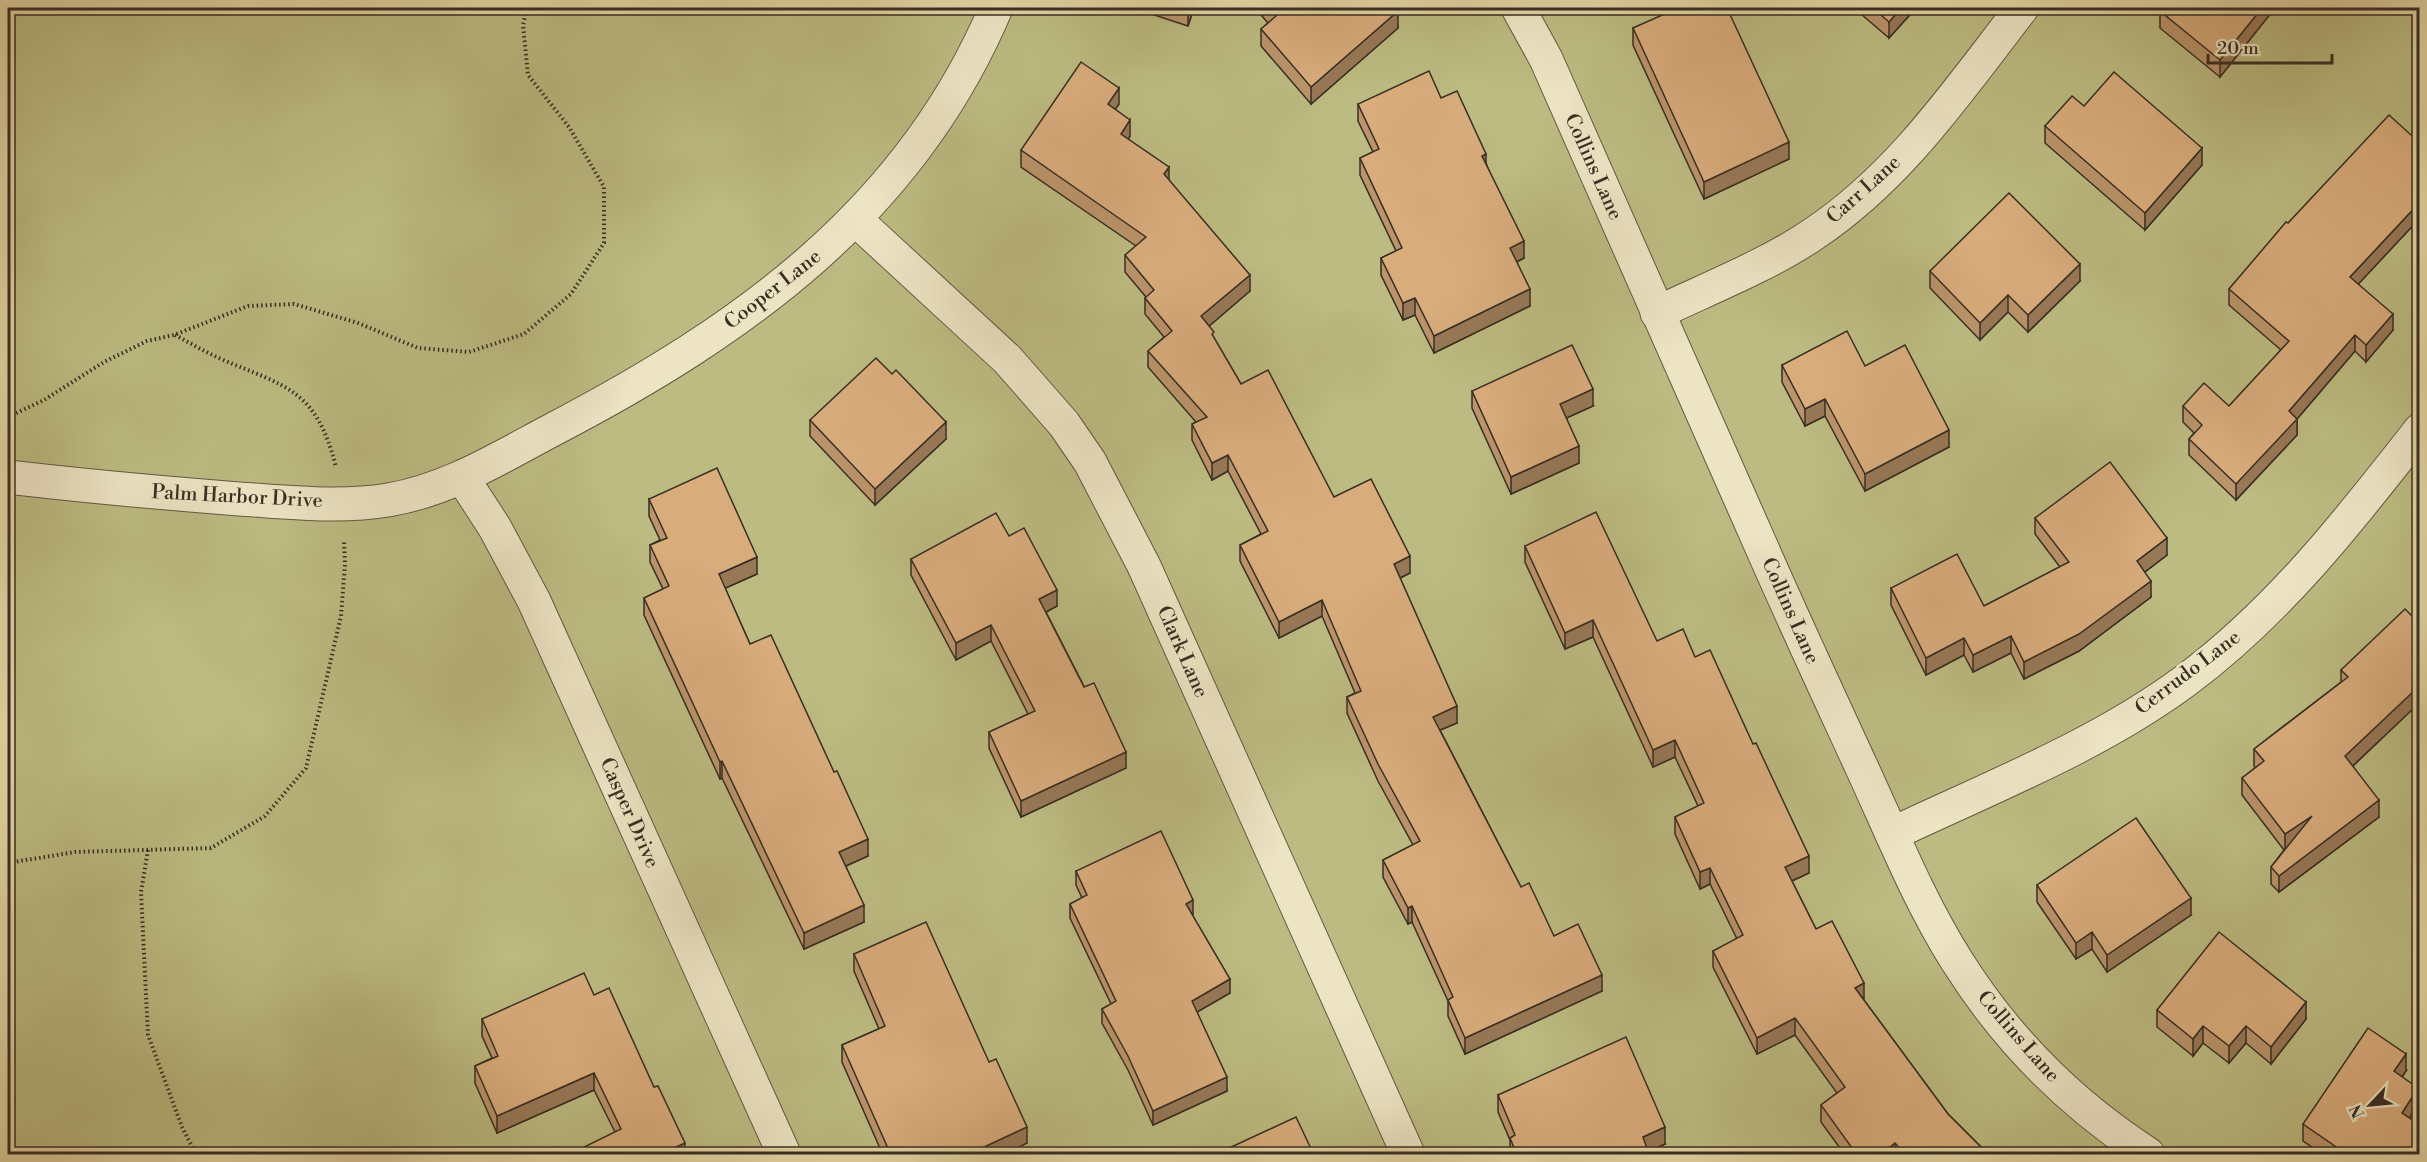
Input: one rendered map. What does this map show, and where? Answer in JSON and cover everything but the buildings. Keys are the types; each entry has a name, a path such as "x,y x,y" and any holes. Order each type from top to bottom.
{"street":[{"name":"Cooper Lane","path":"462,477 593,409 689,353 799,273 855,219 928,130 957,84 996,8"},
{"name":"Collins Lane","path":"1518,8 1546,59 1892,834 1940,933 2001,1021 2037,1062 2075,1100 2148,1155"},
{"name":"Carr Lane","path":"1658,313 1794,247 1852,204 1917,142 2022,8"},
{"name":"Clark Lane","path":"855,219 1007,359 1064,424 1090,462 1144,566 1408,1155"},
{"name":"Cerrudo Lane","path":"1892,834 2065,753 2127,719 2184,682 2228,647 2293,585 2420,430"},
{"name":"Palm Harbor Drive","path":"8,477 206,496 343,503 384,501 422,493 462,477"},
{"name":"Casper Drive","path":"462,477 495,528 534,601 784,1155"}],"path":[{"path":"8,417 44,400 104,362 147,340 174,335 248,306 294,304 358,322 418,348 469,352 524,334 571,294 604,243 604,187 569,127 528,75 523,26 527,8"},
{"path":"8,863 75,852 211,848 265,816 306,768 341,616 345,564 343,503 334,460 324,431 313,412 288,388 273,379 219,358 174,335"},
{"path":"148,850 141,892 148,1035 182,1127 196,1155"}],"shaded area":[{"path":"8,8 2419,8 2419,1154 8,1154"}]}
